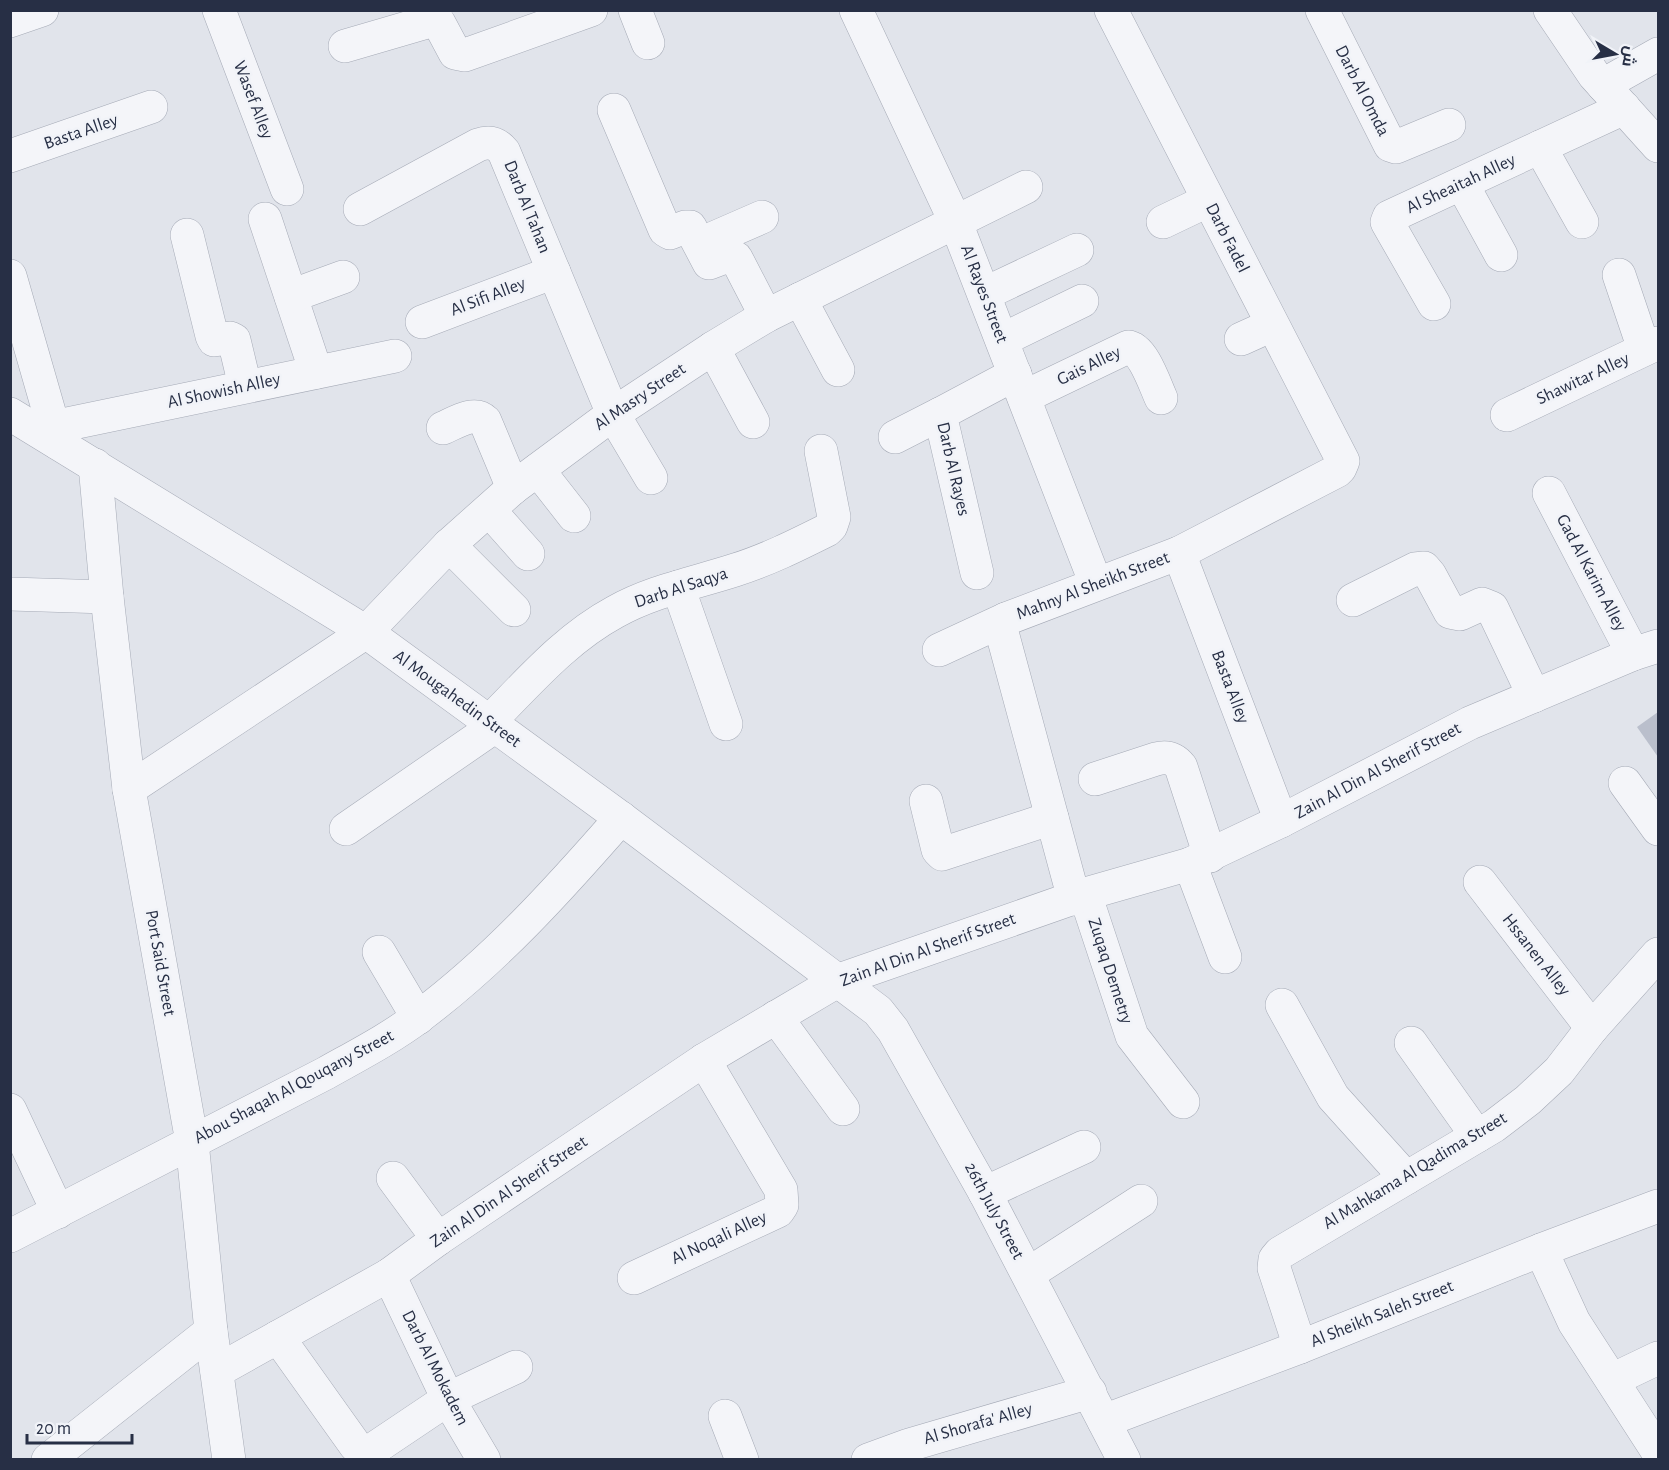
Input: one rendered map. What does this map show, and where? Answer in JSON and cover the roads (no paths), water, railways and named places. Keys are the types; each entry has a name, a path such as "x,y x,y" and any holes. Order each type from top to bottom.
{"street":[{"path":"10,21 42,10"},
{"name":"Wasef Alley","path":"219,10 287,189"},
{"path":"635,10 648,43"},
{"name":"Al Rayes Street","path":"856,10 956,223 1096,584"},
{"name":"Darb Fadel","path":"1111,10 1272,325 1342,456 1342,465"},
{"name":"Darb Al Omda","path":"1322,10 1390,146 1396,147 1449,125"},
{"path":"1550,10 1614,97 1659,146"},
{"path":"345,46 429,15 439,22 454,53 461,55 589,11"},
{"name":"Al Sheaitah Alley","path":"1434,304 1387,222 1388,220 1540,147 1614,97 1659,54"},
{"name":"Basta Alley","path":"10,156 151,108"},
{"path":"614,110 665,230 670,233 690,227 709,263 730,255 736,258 766,316"},
{"name":"Darb Al Tahan","path":"360,209 478,145 485,142 499,146 504,152 613,414 651,478"},
{"path":"1540,147 1582,222"},
{"path":"1462,184 1501,255"},
{"name":"Al Masry Street","path":"129,789 366,632 449,545 525,479 613,414 766,316 1026,187"},
{"path":"1163,222 1208,201"},
{"path":"700,244 762,217"},
{"path":"265,219 316,372"},
{"path":"187,236 212,336 214,340 230,338 234,340 245,386"},
{"path":"984,294 1077,250"},
{"name":"Al Sifi Alley","path":"422,322 554,272"},
{"path":"1619,275 1651,346"},
{"path":"10,276 56,435"},
{"path":"291,296 343,277"},
{"path":"800,299 838,370"},
{"path":"1002,340 1082,301"},
{"path":"1241,339 1272,325"},
{"name":"Shawitar Alley","path":"1507,414 1651,346"},
{"name":"Gais Alley","path":"1019,386 1128,347 1140,354 1161,398"},
{"path":"713,348 753,422"},
{"name":"Al Showish Alley","path":"56,435 245,386 395,356"},
{"name":"Darb Al Rayes","path":"977,573 940,414 1019,386"},
{"name":"Al Mougahedin Street","path":"10,414 56,435 95,465 366,632 839,980"},
{"path":"895,437 940,414"},
{"path":"443,428 473,416 482,417 525,479 574,516"},
{"path":"822,451 834,517 827,530"},
{"name":"Port Said Street","path":"95,465 107,597 129,789 192,1142 212,1331 229,1460"},
{"name":"Mahny Al Sheikh Street","path":"1079,897 1052,818 1000,634 1000,625 1005,619 1179,553 1337,471 1342,465"},
{"name":"Gad Al Karim Alley","path":"1549,493 1646,650"},
{"path":"489,510 528,554"},
{"name":"Darb Al Saqya","path":"346,829 491,725 558,653 585,630 615,611 646,597 758,561 861,515"},
{"path":"449,545 514,610"},
{"name":"Basta Alley","path":"1179,553 1281,821"},
{"path":"1353,600 1416,569 1424,568 1450,612 1460,614 1482,604 1492,608 1534,696"},
{"path":"678,587 726,724"},
{"path":"10,594 107,597"},
{"path":"939,650 1005,619"},
{"name":"Zain Al Din Al Sherif Street","path":"217,1371 389,1275 438,1239 704,1060 839,980 1079,897 1200,860 1281,821 1470,723 1646,650"},
{"path":"1095,779 1164,757 1172,758 1180,767 1200,860 1225,957"},
{"path":"1626,783 1659,829"},
{"path":"926,801 938,850 942,854 1052,818"},
{"name":"Abou Shaqah Al Qouqany Street","path":"10,1236 326,1073 373,1047 418,1018 463,982 519,931 621,818"},
{"name":"Hssanen Alley","path":"1480,882 1592,1028"},
{"name":"Zuqaq Demetry","path":"1079,897 1132,1036 1183,1102"},
{"path":"380,952 418,1018"},
{"name":"Al Mahkama Al Qadima Street","path":"1300,1347 1274,1268 1263,1263 1494,1126 1528,1100 1552,1078 1592,1028 1659,954"},
{"name":"26th July Street","path":"839,980 878,1011 894,1030 985,1193 1125,1460"},
{"path":"1282,1005 1333,1097 1406,1178"},
{"path":"776,1017 843,1109"},
{"path":"1412,1043 1477,1136"},
{"name":"Al Noqali Alley","path":"634,1278 778,1211 782,1205 781,1190 704,1060"},
{"path":"10,1110 58,1212"},
{"path":"985,1193 1084,1147"},
{"path":"393,1178 438,1239"},
{"path":"1028,1274 1141,1201"},
{"name":"Al Sheikh Saleh Street","path":"1104,1421 1659,1206"},
{"path":"1541,1250 1574,1322 1659,1452"},
{"name":"Darb Al Mokadem","path":"389,1275 448,1399 484,1460"},
{"path":"58,1457 212,1331"},
{"path":"278,1337 360,1450 366,1452 448,1399 516,1367"},
{"path":"1612,1380 1659,1358"},
{"name":"Al Shorafa' Alley","path":"868,1460 909,1445 1090,1392"},
{"path":"725,1416 742,1460"}]}
